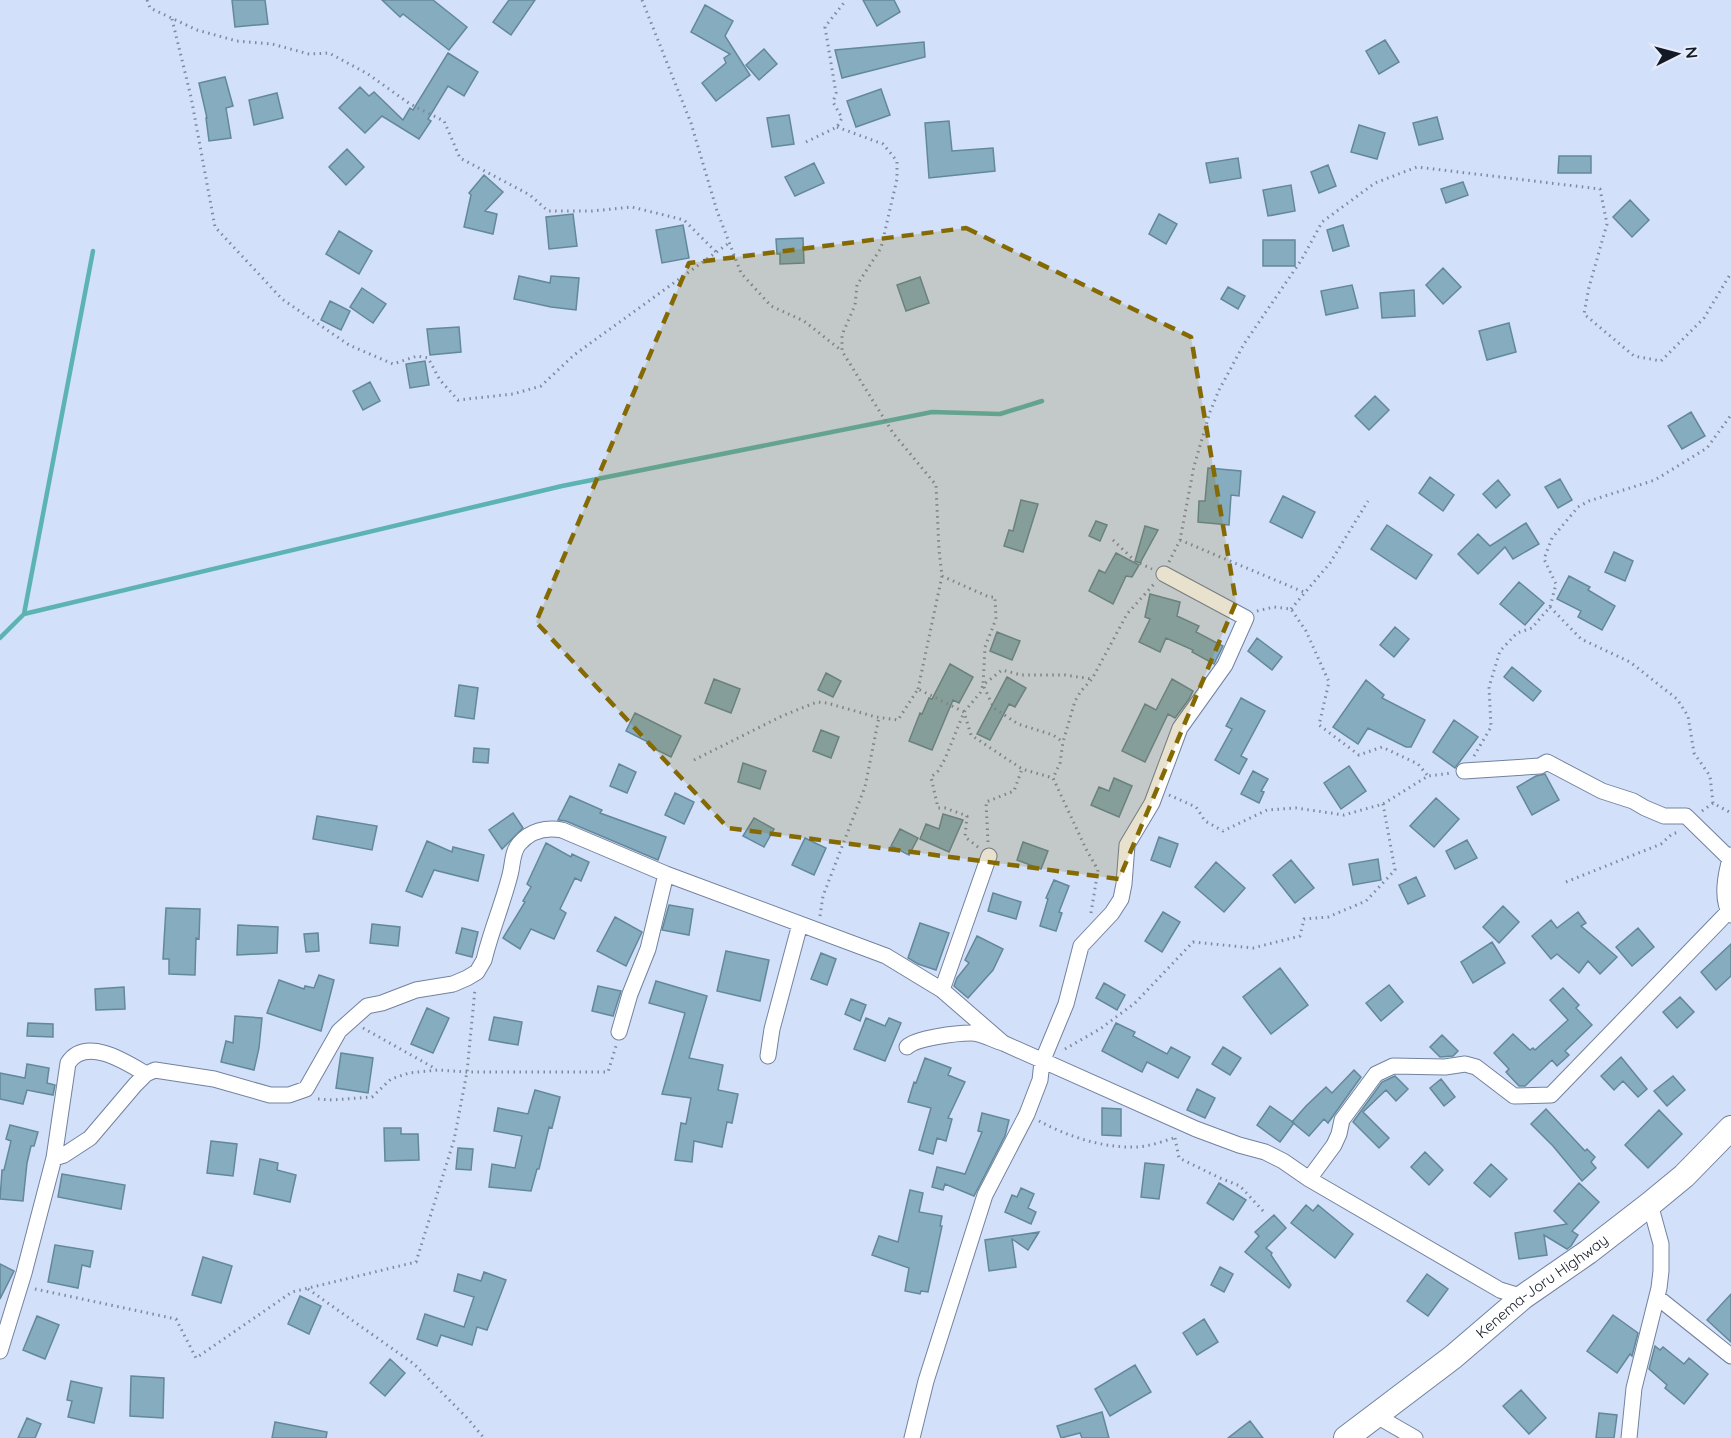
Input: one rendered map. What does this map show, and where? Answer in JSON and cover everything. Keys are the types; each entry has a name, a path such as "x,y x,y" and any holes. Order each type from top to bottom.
{"highway":[{"name":"Kenema-Joru Highway","path":"1346,1438 1454,1357 1523,1297 1588,1252 1650,1204 1684,1176 1731,1128"}],"street":[{"path":"912,1438 926,1380 986,1195 1027,1114 1040,1080 1042,1062 1066,1004 1081,946 1112,913 1121,899 1127,845 1147,813 1180,728 1225,665 1246,618 1164,574"},
{"path":"1309,1179 1334,1145 1342,1120 1376,1074 1393,1066 1445,1067 1465,1064 1476,1067 1514,1096 1551,1095 1730,913 1724,892 1731,858 1686,816 1664,816 1633,801 1602,791 1547,762 1540,766 1464,771"},
{"path":"54,1158 64,1155 90,1138 146,1074 155,1070 214,1078 270,1095 294,1093 306,1089 334,1039 348,1020 366,1006 382,1003 416,990 453,984 477,972 484,960 510,875 513,854 518,845 535,832 552,828 562,830 666,874 886,956 942,990 1003,1043"},
{"path":"942,990 989,856"},
{"path":"619,1032 630,994 648,949 666,874"},
{"path":"768,1056 772,1029 800,924"},
{"path":"907,1047 922,1039 972,1033 1003,1043 1196,1129 1265,1152 1500,1290 1523,1297"},
{"path":"0,1351 54,1158 68,1063 84,1052 104,1053 117,1057 146,1074"},
{"path":"1629,1438 1634,1388 1657,1297 1661,1271 1661,1244 1650,1204"},
{"path":"1657,1297 1731,1356"},
{"path":"1375,1415 1415,1438"}],"path":[{"path":"147,0 150,8 196,30 237,41 272,44 309,54 329,53 368,74 410,104 444,121 460,158 530,195 548,212 632,207 684,220 717,252"},
{"path":"642,0 691,123 717,211 741,273 771,306 804,321 842,351 893,433 936,485 942,576 918,689 898,720 817,702 782,716 694,760"},
{"path":"806,142 837,127 842,118 833,102 836,93 825,27 846,0"},
{"path":"172,19 191,97 215,227 282,299 349,345 393,364 417,356 428,358 440,380 458,400 513,394 541,386 574,355 729,243"},
{"path":"837,127 883,144 897,161 897,179 881,249 857,285 855,305 842,335 842,351"},
{"path":"1053,778 1060,763 1063,742 1075,701 1092,679 1127,614 1164,574 1180,540 1190,483 1210,412 1219,390 1244,344 1302,259 1322,222 1375,183 1417,167 1600,189 1607,224 1589,287 1584,314 1634,356 1661,361 1704,318 1731,273"},
{"path":"1157,790 1196,807 1204,821 1222,831 1267,810 1296,808 1344,815 1383,804 1428,776 1464,771 1491,727 1489,687 1500,651 1517,633 1532,628 1550,607 1556,584 1544,559 1552,537 1578,507 1589,501 1655,480 1707,448 1731,415"},
{"path":"1291,609 1330,563 1368,501"},
{"path":"1113,540 1135,561 1164,574"},
{"path":"1180,540 1306,594"},
{"path":"942,576 989,597 995,597 996,619 985,647 983,685 980,693 964,712 945,759 938,771 931,777 938,808 945,808 967,816 965,837 989,856"},
{"path":"1246,618 1263,609 1274,607 1291,609 1306,631 1329,682 1319,725 1359,755 1382,747 1418,764 1428,776"},
{"path":"1550,607 1581,639 1630,662 1677,699 1688,716 1694,753 1710,776 1713,803"},
{"path":"983,685 1002,670 1021,675 1065,675 1092,679"},
{"path":"983,685 994,708 1018,724 1053,735 1063,742"},
{"path":"918,689 964,712 970,735 1022,769 1053,778 1098,870 1097,886 1089,917"},
{"path":"825,933 820,921 823,896 865,787 879,717"},
{"path":"989,856 986,802 1014,791 1022,769"},
{"path":"1713,803 1731,813"},
{"path":"1566,882 1661,844 1672,834 1686,829 1690,819 1713,803"},
{"path":"1042,1062 1100,1029 1135,1003 1193,942 1253,948 1300,936 1304,919 1328,917 1366,901 1395,870 1383,804"},
{"path":"20,1286 176,1319 196,1358 292,1292 416,1263 454,1140 467,1072 477,972"},
{"path":"348,1020 438,1070"},
{"path":"294,1093 332,1100 372,1096 391,1079 438,1070 608,1072 619,1032"},
{"path":"1027,1114 1057,1130 1093,1142 1136,1147 1175,1138 1179,1158 1240,1186 1264,1212"},
{"path":"308,1288 414,1364 484,1438"}],"highlighted area":[{"path":"966,228 1191,337 1236,602 1119,879 728,828 536,622 689,263"}],"building":[{"path":"232,0 265,0 268,24 235,27"},
{"path":"382,0 433,0 467,27 449,50 403,14 400,17"},
{"path":"509,0 535,0 511,35 493,22"},
{"path":"863,0 894,0 900,12 877,26"},
{"path":"705,5 733,21 725,36 750,75 716,101 702,83 726,63 724,58 730,54 691,32"},
{"path":"1385,40 1399,62 1379,74 1366,51"},
{"path":"924,42 925,57 842,78 835,50"},
{"path":"764,49 777,64 759,80 746,65"},
{"path":"448,53 478,72 464,96 448,86 428,119 431,121 419,139 382,116 365,133 339,108 360,87 369,96 374,92 403,120 410,108 413,110"},
{"path":"225,77 233,106 226,108 231,138 209,141 207,118 199,83"},
{"path":"881,89 890,115 856,127 847,101"},
{"path":"277,93 283,118 254,125 249,100"},
{"path":"789,115 794,144 772,147 767,118"},
{"path":"1437,117 1443,139 1419,145 1413,123"},
{"path":"949,121 952,151 993,148 995,171 929,178 925,123"},
{"path":"1359,125 1385,133 1377,159 1351,152"},
{"path":"347,149 364,167 346,185 329,167"},
{"path":"1559,156 1591,156 1591,173 1558,173"},
{"path":"1238,158 1241,178 1210,183 1206,163"},
{"path":"814,163 824,183 795,196 785,177"},
{"path":"1328,165 1336,186 1319,193 1311,172"},
{"path":"484,175 503,192 485,211 497,214 493,234 464,227 471,195 469,193"},
{"path":"1463,182 1468,195 1446,203 1441,189"},
{"path":"1291,185 1295,211 1268,216 1263,190"},
{"path":"1630,200 1649,220 1632,237 1613,217"},
{"path":"573,214 577,246 549,249 546,217"},
{"path":"1159,214 1177,224 1166,244 1149,234"},
{"path":"683,225 689,258 662,263 656,230"},
{"path":"1343,225 1349,246 1333,251 1327,230"},
{"path":"339,231 372,251 359,274 326,254"},
{"path":"803,238 804,263 780,264 776,239"},
{"path":"1263,240 1295,240 1295,266 1263,266"},
{"path":"1443,268 1461,287 1443,304 1426,285"},
{"path":"519,276 550,283 551,276 579,278 576,310 514,299"},
{"path":"920,277 929,303 906,311 897,285"},
{"path":"1352,285 1358,308 1326,315 1321,291"},
{"path":"1228,287 1245,296 1238,309 1221,299"},
{"path":"362,288 386,304 373,323 350,307"},
{"path":"1414,290 1415,316 1382,318 1380,293"},
{"path":"330,301 350,311 341,330 321,320"},
{"path":"1509,323 1516,352 1487,360 1479,331"},
{"path":"459,327 461,352 430,355 427,329"},
{"path":"425,361 429,385 410,388 406,364"},
{"path":"370,382 380,401 363,410 353,391"},
{"path":"1375,396 1389,410 1369,430 1355,416"},
{"path":"1691,412 1705,436 1682,449 1668,426"},
{"path":"1208,468 1241,471 1239,496 1231,495 1229,525 1198,522 1199,501 1205,501"},
{"path":"1430,477 1454,495 1443,511 1419,493"},
{"path":"1560,479 1572,500 1558,508 1545,487"},
{"path":"1498,480 1510,495 1496,508 1483,494"},
{"path":"1283,496 1315,512 1302,538 1270,522"},
{"path":"1021,500 1038,504 1023,552 1004,546 1009,530 1013,531"},
{"path":"1096,521 1107,525 1100,541 1089,536"},
{"path":"1526,523 1539,544 1513,559 1505,547 1478,574 1458,554 1478,534 1490,546"},
{"path":"1387,525 1432,555 1416,579 1371,549"},
{"path":"1145,526 1158,530 1140,563 1135,561"},
{"path":"1614,552 1633,561 1625,581 1605,572"},
{"path":"1116,553 1139,565 1132,577 1126,576 1113,604 1089,591 1099,570 1105,573"},
{"path":"1569,576 1590,587 1588,590 1615,606 1602,630 1578,617 1581,611 1557,599"},
{"path":"1519,582 1544,603 1525,625 1500,604"},
{"path":"1150,594 1180,602 1177,616 1199,626 1196,632 1223,646 1214,664 1192,652 1193,650 1166,638 1160,652 1139,642 1150,619 1145,617"},
{"path":"1395,627 1409,639 1394,657 1380,645"},
{"path":"997,632 1020,641 1012,660 990,651"},
{"path":"1257,638 1282,657 1272,670 1248,651"},
{"path":"950,664 973,677 959,703 953,700 932,750 909,741 920,713 922,714 929,698 932,699"},
{"path":"1512,667 1541,691 1533,701 1504,677"},
{"path":"826,673 841,681 833,697 818,690"},
{"path":"1007,677 1026,688 1015,707 1009,704 990,740 977,734"},
{"path":"714,679 740,689 731,713 705,703"},
{"path":"1172,679 1193,691 1189,699 1175,718 1168,714 1145,762 1122,751 1145,704 1156,710"},
{"path":"1366,680 1384,695 1382,698 1425,720 1411,747 1406,747 1368,728 1358,744 1333,727"},
{"path":"459,685 478,688 474,719 455,716"},
{"path":"1241,698 1265,711 1241,756 1247,759 1239,774 1215,760 1232,729 1226,726"},
{"path":"635,713 681,736 671,757 626,731"},
{"path":"1454,720 1478,737 1455,768 1433,752"},
{"path":"821,730 839,737 831,758 813,751"},
{"path":"474,748 489,749 488,763 473,762"},
{"path":"743,763 766,771 760,789 738,782"},
{"path":"619,764 636,772 627,793 610,786"},
{"path":"1349,766 1366,791 1341,809 1324,783"},
{"path":"1253,771 1268,779 1261,791 1264,792 1259,803 1241,794"},
{"path":"1545,774 1559,800 1532,815 1517,787 1536,776"},
{"path":"1114,778 1132,786 1119,817 1091,805 1099,787 1109,791"},
{"path":"675,793 694,802 684,824 665,815"},
{"path":"570,796 602,810 600,813 666,837 658,860 566,821 558,820"},
{"path":"1436,798 1459,819 1434,847 1410,826"},
{"path":"513,813 523,828 502,849 489,830"},
{"path":"943,814 963,820 949,852 920,839 926,824 939,829"},
{"path":"317,816 377,826 372,850 313,839"},
{"path":"754,818 774,829 764,847 743,836"},
{"path":"900,829 918,838 909,855 891,846"},
{"path":"1159,837 1178,844 1170,867 1151,860"},
{"path":"805,838 826,848 814,875 792,865"},
{"path":"1467,840 1477,858 1455,869 1446,851"},
{"path":"427,841 452,852 453,847 484,855 478,881 434,870 422,897 406,891"},
{"path":"1023,842 1048,851 1041,869 1017,860"},
{"path":"546,843 571,857 572,854 589,862 581,881 575,878 560,909 566,913 554,939 531,929 520,949 503,938 525,902 523,901 531,887 527,884"},
{"path":"1378,859 1381,880 1353,885 1349,864"},
{"path":"1291,860 1314,888 1295,903 1273,875"},
{"path":"1216,862 1245,888 1224,912 1195,887"},
{"path":"1416,877 1425,896 1408,904 1399,885"},
{"path":"1054,880 1069,886 1059,912 1062,913 1056,931 1040,926 1048,899 1046,898"},
{"path":"993,893 1021,902 1016,919 988,911"},
{"path":"669,905 693,909 689,935 662,930"},
{"path":"1503,906 1519,922 1499,943 1483,927"},
{"path":"166,908 200,909 195,975 169,974 169,959 163,959"},
{"path":"1163,912 1180,922 1162,952 1145,941"},
{"path":"1578,912 1586,923 1581,926 1617,957 1600,974 1588,961 1579,973 1557,954 1551,959 1532,936 1551,920 1557,928"},
{"path":"615,917 642,932 626,966 597,951"},
{"path":"920,923 949,933 936,970 908,958"},
{"path":"372,924 400,927 398,946 370,943"},
{"path":"238,925 278,927 277,953 237,955"},
{"path":"462,928 478,932 472,957 456,953"},
{"path":"1638,928 1654,947 1632,966 1616,947"},
{"path":"318,933 319,951 306,952 304,934"},
{"path":"977,936 1003,949 993,970 968,998 954,986 957,978 969,963 965,960"},
{"path":"1492,942 1505,963 1473,983 1461,962"},
{"path":"1731,944 1731,976 1716,990 1701,972"},
{"path":"726,951 769,960 760,1001 717,991"},
{"path":"821,953 836,959 827,985 811,979"},
{"path":"1280,968 1308,1005 1271,1034 1243,997"},
{"path":"319,975 334,980 321,1031 267,1013 279,980 304,989 305,986 314,988"},
{"path":"656,981 707,996 689,1058 723,1065 718,1090 738,1094 732,1123 727,1122 722,1147 694,1141 692,1162 675,1160 681,1123 686,1124 691,1098 662,1094 685,1013 649,1003"},
{"path":"1104,983 1125,995 1117,1010 1096,998"},
{"path":"1389,985 1403,1002 1381,1021 1366,1003"},
{"path":"598,986 621,991 613,1016 592,1011"},
{"path":"124,987 125,1009 96,1010 95,989"},
{"path":"1563,988 1579,1005 1576,1008 1592,1025 1565,1051 1569,1055 1557,1066 1552,1060 1525,1086 1519,1086 1506,1072 1509,1069 1494,1053 1513,1034 1530,1050 1533,1048 1535,1050 1568,1020 1550,1000"},
{"path":"1680,997 1694,1012 1677,1028 1663,1012"},
{"path":"851,999 866,1005 860,1021 845,1014"},
{"path":"427,1008 449,1018 433,1053 411,1044"},
{"path":"235,1016 262,1018 254,1070 221,1062 226,1041 233,1043"},
{"path":"494,1017 522,1022 518,1045 489,1040"},
{"path":"866,1018 885,1026 889,1018 901,1023 885,1061 854,1049"},
{"path":"28,1023 53,1024 53,1037 27,1036"},
{"path":"1116,1023 1135,1032 1133,1036 1167,1054 1171,1047 1190,1057 1178,1078 1147,1062 1142,1072 1102,1051"},
{"path":"1442,1035 1458,1051 1453,1056 1440,1057 1430,1047"},
{"path":"1223,1047 1241,1058 1230,1075 1212,1064"},
{"path":"341,1053 373,1058 368,1093 336,1088"},
{"path":"1621,1057 1647,1089 1638,1097 1623,1081 1614,1090 1601,1076"},
{"path":"925,1058 951,1068 948,1075 965,1082 948,1118 952,1119 946,1141 937,1138 933,1154 919,1150 931,1108 908,1102"},
{"path":"27,1064 49,1068 47,1083 55,1085 53,1095 27,1090 23,1104 0,1099 0,1073 25,1078"},
{"path":"1354,1070 1361,1077 1328,1123 1324,1119 1309,1136 1292,1122 1326,1087 1332,1093"},
{"path":"1395,1076 1408,1089 1396,1101 1386,1090 1363,1112 1389,1138 1379,1148 1353,1122 1382,1082"},
{"path":"1673,1076 1685,1090 1667,1106 1654,1091"},
{"path":"1441,1079 1455,1097 1444,1106 1430,1088"},
{"path":"1197,1089 1215,1098 1205,1118 1187,1110"},
{"path":"535,1090 560,1097 531,1191 489,1187 492,1164 515,1168 522,1136 494,1131 498,1108 528,1114"},
{"path":"1270,1106 1294,1123 1280,1142 1257,1125"},
{"path":"1102,1108 1121,1109 1121,1136 1102,1135"},
{"path":"1546,1109 1585,1151 1587,1149 1595,1157 1591,1162 1596,1168 1582,1181 1531,1124"},
{"path":"1659,1110 1682,1134 1648,1168 1625,1145"},
{"path":"982,1113 1009,1120 1005,1136 974,1196 945,1184 943,1190 932,1187 937,1167 965,1174 982,1132 978,1131"},
{"path":"10,1125 38,1132 34,1146 31,1146 27,1163 23,1201 0,1199 2,1170 4,1170 11,1141 6,1139"},
{"path":"384,1128 401,1128 401,1134 418,1134 419,1160 385,1161"},
{"path":"211,1141 237,1144 233,1176 207,1173"},
{"path":"458,1148 473,1149 471,1170 456,1169"},
{"path":"1425,1152 1443,1170 1429,1185 1411,1167"},
{"path":"260,1159 278,1163 277,1170 296,1175 290,1202 254,1194"},
{"path":"1145,1163 1164,1165 1159,1199 1141,1197"},
{"path":"1491,1164 1507,1179 1490,1197 1474,1183"},
{"path":"62,1174 125,1185 121,1209 58,1197"},
{"path":"1219,1183 1246,1200 1233,1220 1207,1203"},
{"path":"1579,1183 1599,1202 1572,1231 1578,1235 1571,1246 1567,1249 1544,1235 1547,1255 1519,1259 1515,1233 1567,1224 1554,1211"},
{"path":"1021,1188 1034,1194 1028,1208 1036,1212 1031,1224 1005,1212 1012,1195 1017,1197"},
{"path":"910,1190 923,1193 919,1212 942,1216 940,1226 942,1226 928,1292 921,1291 920,1294 905,1291 909,1268 872,1255 879,1236 898,1242"},
{"path":"1306,1205 1313,1211 1318,1205 1353,1234 1335,1258 1291,1223"},
{"path":"1274,1215 1286,1228 1266,1248 1272,1253 1271,1255 1291,1285 1289,1288 1245,1252 1259,1236 1255,1232"},
{"path":"1039,1232 1028,1250 1012,1239 1016,1267 989,1271 985,1240"},
{"path":"55,1245 93,1251 90,1267 82,1265 78,1288 48,1282"},
{"path":"203,1257 232,1266 221,1303 192,1295"},
{"path":"0,1264 14,1271 0,1299"},
{"path":"1220,1267 1233,1274 1224,1292 1211,1285"},
{"path":"484,1272 506,1280 487,1330 477,1327 472,1345 441,1335 437,1346 417,1339 425,1314 464,1327 474,1297 454,1291 458,1274 481,1281"},
{"path":"1427,1274 1448,1289 1428,1316 1407,1301"},
{"path":"1731,1294 1731,1342 1707,1320"},
{"path":"300,1296 321,1306 309,1334 288,1324"},
{"path":"1613,1315 1638,1333 1632,1356 1630,1354 1617,1373 1587,1351"},
{"path":"37,1316 59,1325 45,1359 23,1350"},
{"path":"1204,1319 1218,1342 1197,1355 1183,1333"},
{"path":"1655,1346 1660,1350 1663,1347 1684,1364 1689,1358 1708,1374 1684,1404 1665,1388 1667,1385 1649,1369"},
{"path":"390,1359 405,1373 385,1396 370,1383"},
{"path":"1135,1365 1151,1392 1110,1416 1095,1389"},
{"path":"131,1376 164,1378 163,1418 130,1416"},
{"path":"71,1381 102,1388 94,1423 68,1417 72,1401 67,1400"},
{"path":"1521,1390 1546,1418 1529,1434 1503,1406"},
{"path":"1102,1412 1109,1438 1082,1438 1080,1433 1061,1438 1057,1426"},
{"path":"1599,1413 1617,1415 1614,1438 1596,1438"},
{"path":"27,1418 41,1424 35,1438 18,1438"},
{"path":"1250,1421 1263,1438 1228,1438"},
{"path":"275,1422 327,1432 326,1438 272,1438"}],"waterway":[{"path":"0,638 24,614 93,251"},
{"path":"24,614 562,486 932,412 1000,414 1042,401"}]}
